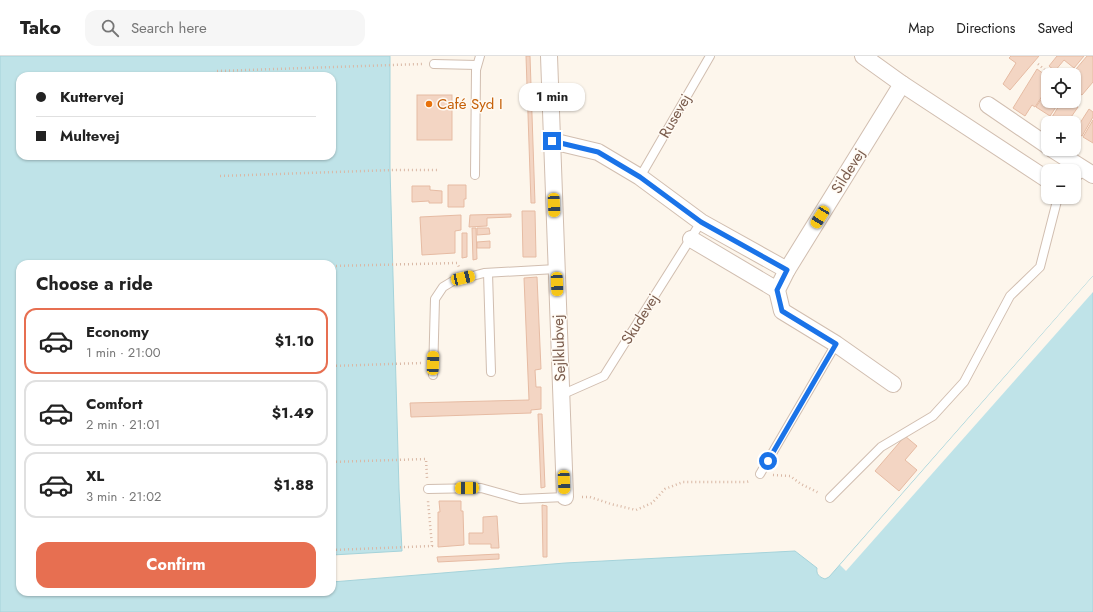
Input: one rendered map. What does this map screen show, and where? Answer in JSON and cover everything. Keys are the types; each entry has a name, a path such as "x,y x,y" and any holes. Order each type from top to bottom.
{"street":[{"name":"Sejlklubvej","path":"549,56 565,497"},
{"path":"863,56 902,84 1041,175"},
{"name":"Sildevej","path":"777,290 787,270 902,84"},
{"path":"988,105 1041,141"},
{"path":"552,141 598,152 640,177 701,222 787,270"},
{"path":"1061,156 1084,175"},
{"path":"691,239 777,290 782,311 836,344 893,384"}],"lane":[{"path":"475,175 476,70 480,56"},
{"name":"Rusevej","path":"640,177 710,56"},
{"path":"434,64 478,64"},
{"path":"830,498 881,447 933,416 964,382 1010,296 1040,267 1056,204"},
{"name":"Skudevej","path":"561,395 604,376 701,222"},
{"path":"433,375 435,298 443,287 453,281 488,273 556,269"},
{"path":"488,273 491,372"},
{"path":"760,474 836,344"},
{"path":"428,489 481,488 520,500 565,497"}],"path":[{"path":"217,71 434,64"},
{"path":"1038,64 1043,68"},
{"path":"220,176 385,170 438,170"},
{"path":"336,266 457,263 463,278"},
{"path":"336,366 433,363"},
{"path":"336,462 426,459 432,546 336,550"},
{"path":"565,497 590,497 636,510 652,503 665,489 683,482 746,482 760,474 790,476 801,484 830,498"}],"water":[{"path":"0,56 390,56 390,168 402,551 336,555 336,260 16,260 16,596 336,596 336,582 565,563 795,551 817,568 818,575 825,579 829,577 1093,276 1093,612 0,612"}],"pier":[{"path":"1093,276 1093,292 846,571 840,565"}],"building":[{"path":"526,56 530,56 535,203 531,203"},
{"path":"1011,56 1039,56 1010,90 1003,84 1016,63 1009,58"},
{"path":"1057,56 1084,56 1074,68 1064,60 1057,68 1051,68 1049,66"},
{"path":"1087,56 1093,56 1093,82 1082,95 1081,68 1077,68"},
{"path":"1037,69 1041,72 1041,98 1035,107 1032,105 1025,116 1013,108"},
{"path":"417,95 452,95 452,140 417,140"},
{"path":"1041,100 1041,108 1055,108 1050,116 1036,107"},
{"path":"1058,108 1077,108 1072,116 1053,116"},
{"path":"1089,109 1093,112 1093,117 1082,136 1081,121"},
{"path":"1093,120 1093,143 1083,137"},
{"path":"448,185 466,185 466,199 464,199 464,207 448,207"},
{"path":"412,186 430,186 430,190 442,191 442,203 429,203 429,201 412,202"},
{"path":"522,211 535,211 536,257 523,257"},
{"path":"511,214 511,217 487,218 487,226 469,227 470,215"},
{"path":"461,215 461,230 455,231 455,253 422,255 420,217"},
{"path":"472,228 476,228 477,259 473,260"},
{"path":"477,228 489,228 490,234 477,235"},
{"path":"462,233 467,233 467,257 462,258"},
{"path":"490,241 490,248 477,248 477,242"},
{"path":"537,277 541,369 535,370 536,387 541,387 541,409 531,410 531,413 411,417 410,403 529,400 524,278"},
{"path":"538,414 542,414 545,487 541,488"},
{"path":"905,436 917,446 905,460 917,470 899,491 875,471"},
{"path":"439,501 461,501 461,511 463,511 464,545 438,547 438,512 440,512"},
{"path":"542,505 547,506 547,557 543,557"},
{"path":"497,516 499,548 491,548 491,544 469,544 469,533 483,533 483,517"},
{"path":"499,554 499,559 438,562 437,557"}],"place":[{"name":"Café Syd I","path":"429,104"}],"route":[{"path":"552,141 598,152 640,177 701,222 787,270 777,290 782,311 836,344 768,461"}]}
